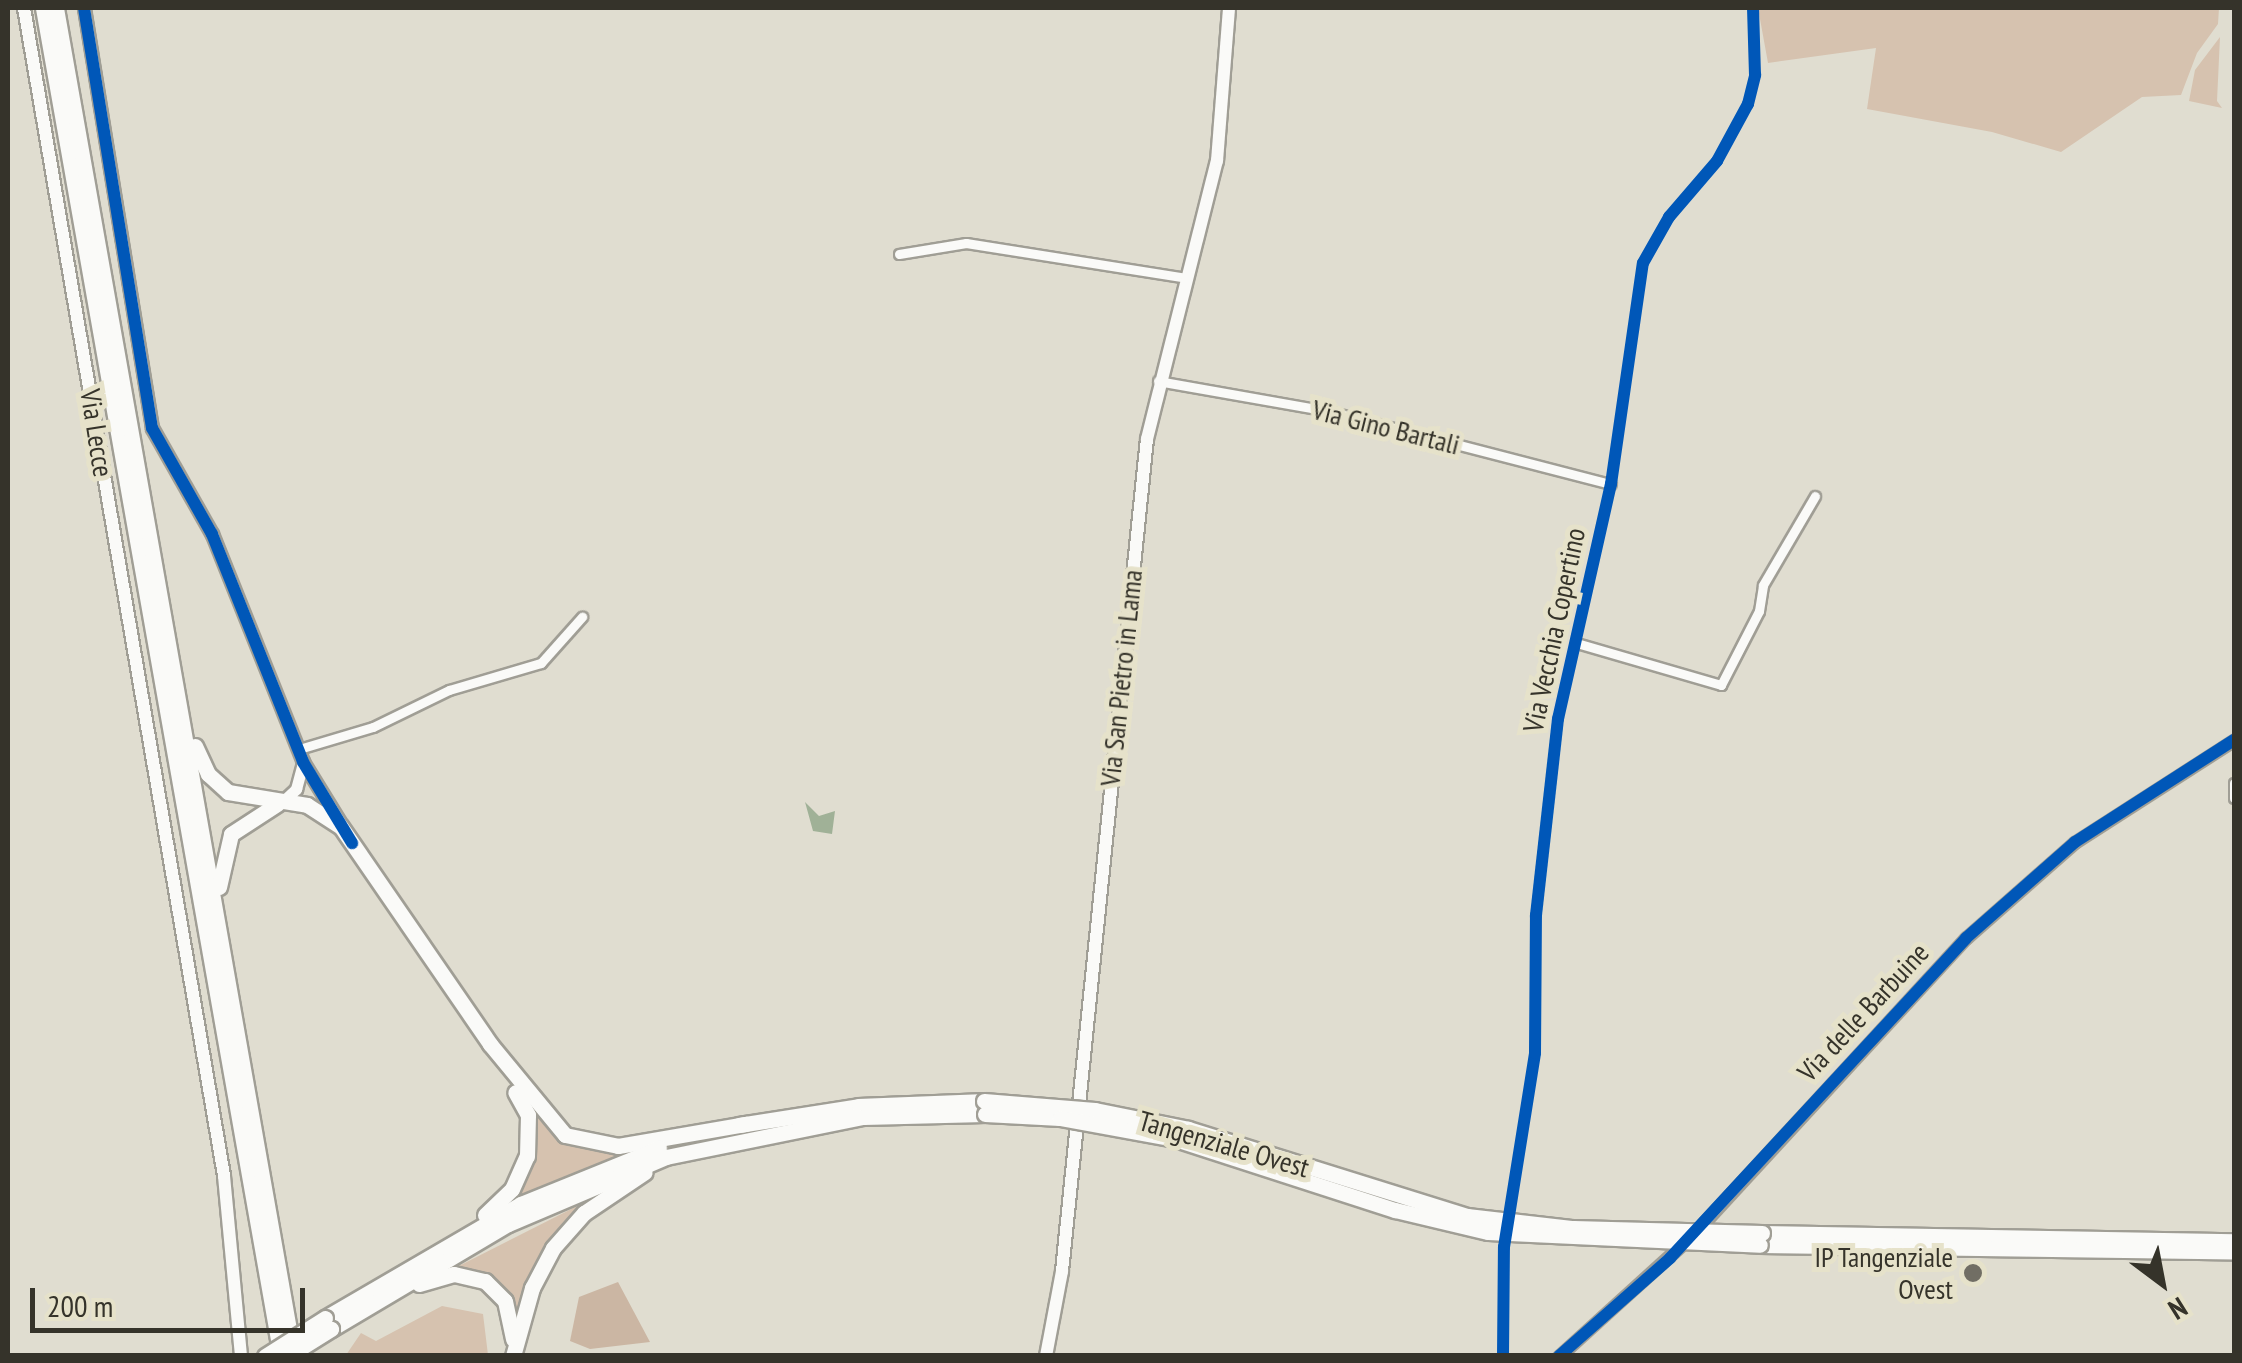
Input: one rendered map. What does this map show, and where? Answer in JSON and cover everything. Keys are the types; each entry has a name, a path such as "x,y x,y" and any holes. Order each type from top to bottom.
{"highway":[{"path":"43,8 288,1356"},
{"path":"56,8 233,1010 288,1356"},
{"path":"166,624 201,763 228,792 329,815 544,1116 577,1140 618,1146 746,1124"},
{"path":"233,1010 218,888 222,850 239,825 282,803"},
{"path":"390,1279 496,1207 524,1165 528,1115 490,1044"},
{"name":"Tangenziale Ovest","path":"288,1356 390,1279 587,1174 746,1124 860,1106 984,1107 1175,1139 1395,1210 1488,1232 2234,1252"},
{"name":"Tangenziale Ovest","path":"264,1356 473,1242 583,1188 666,1157 772,1131 863,1117 984,1107"},
{"path":"512,1356 540,1270 584,1212 640,1174 772,1131"},
{"name":"Tangenziale Ovest","path":"1761,1239 2234,1241"},
{"path":"328,1324 429,1280 470,1275 505,1302 512,1356"}],"main road":[{"name":"Via Lecce","path":"24,8 224,1176 241,1356"},
{"name":"Via San Pietro in Lama","path":"1046,1356 1062,1271 1139,500 1158,381 1217,161 1229,8"}],"street":[{"path":"84,8 152,428 212,534 301,755 352,843"},
{"path":"899,254 966,243 1186,278"},
{"name":"Via Gino Bartali","path":"1158,381 1328,411 1612,484"},
{"path":"1580,644 1720,685 1759,611 1763,585 1815,496"},
{"path":"301,755 373,727 449,690 541,663 582,617"},
{"name":"Via delle Barbuine","path":"1559,1356 1670,1258 1966,938 2076,842 2234,740"},
{"path":"282,803 296,789 301,755"},
{"path":"2234,783 2234,798"}],"shaded area":[{"path":"1758,8 2219,8 2218,24 2197,53 2181,95 2142,97 2061,152 1992,132 1867,109 1876,48 1768,63"},
{"path":"2220,37 2217,101 2222,108 2189,101 2195,70"},
{"path":"805,802 819,816 835,811 832,834 813,831"},
{"path":"535,1111 569,1141 628,1152 507,1205 535,1162"},
{"path":"595,1197 541,1255 518,1314 511,1300 449,1271"},
{"path":"618,1282 650,1342 590,1349 570,1341 579,1297"},
{"path":"442,1306 483,1314 488,1355 346,1355 361,1333 376,1341"}],"cycle path":[{"path":"84,8 152,428 212,534 303,762 352,843"},
{"name":"Via Vecchia Copertino","path":"1503,1356 1504,1247 1535,1053 1536,915 1558,719 1611,484 1643,263 1669,217 1717,161 1748,104 1755,75 1753,8"},
{"path":"1559,1356 1670,1258 1966,938 2075,842 2234,740"}],"place":[{"name":"IP Tangenziale Ovest","path":"1973,1273"}]}
